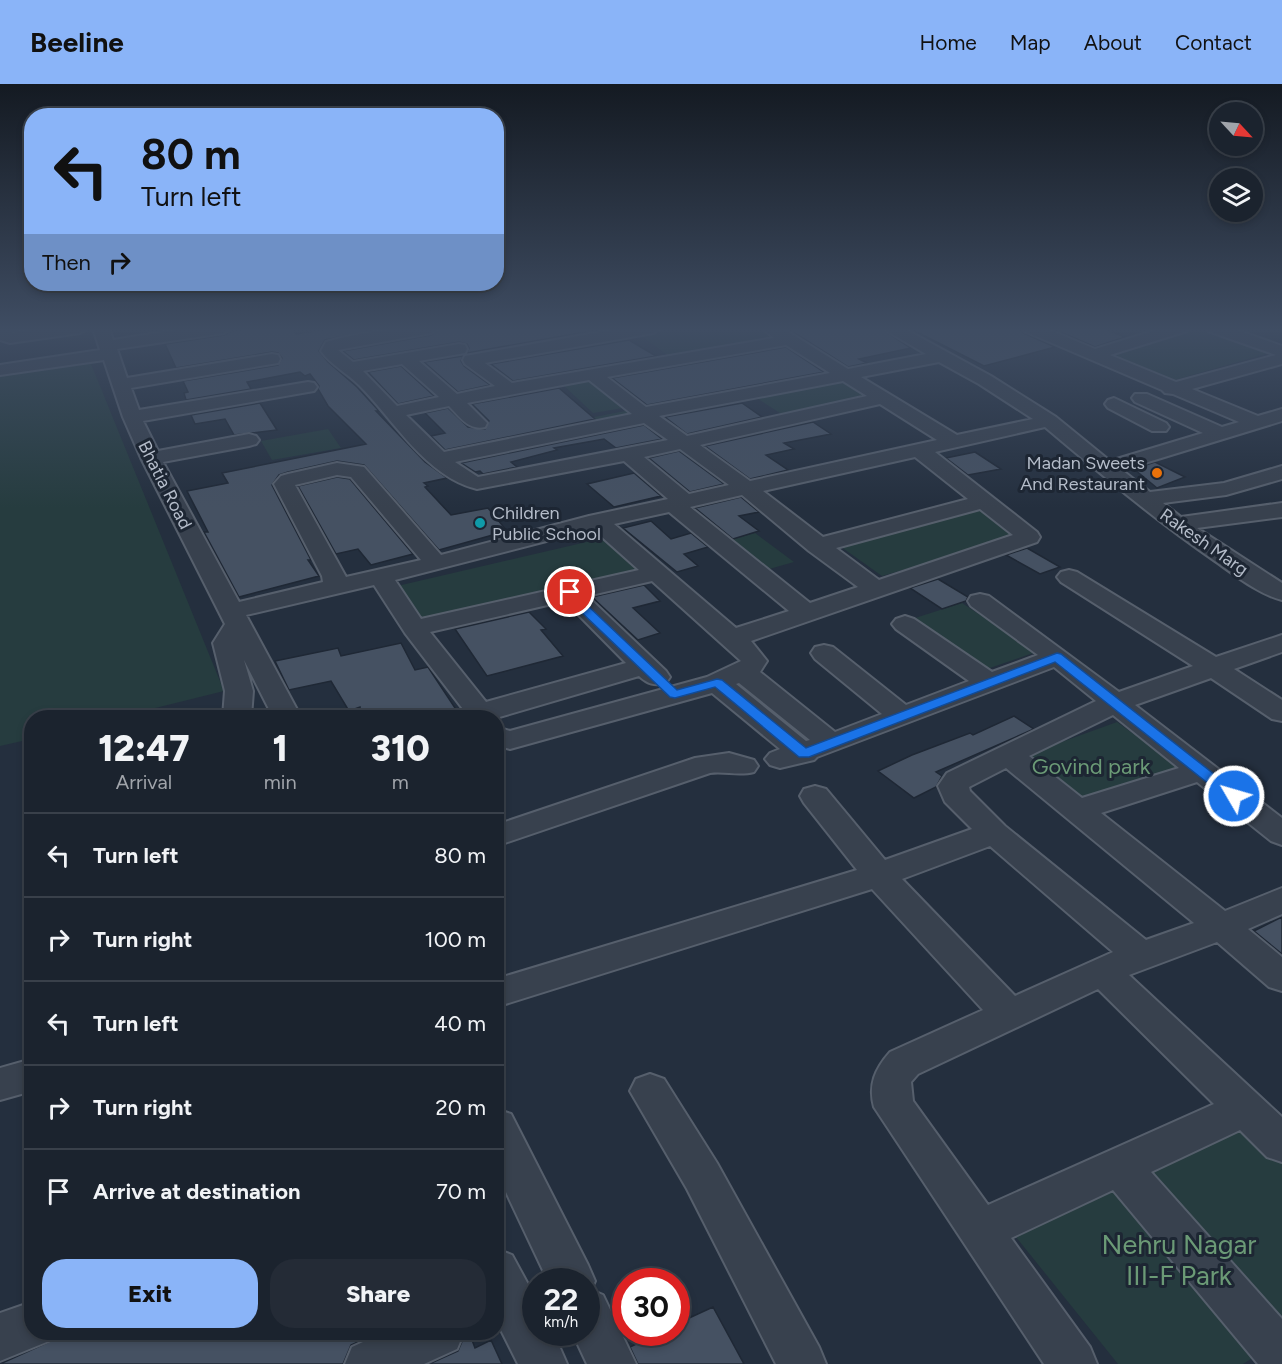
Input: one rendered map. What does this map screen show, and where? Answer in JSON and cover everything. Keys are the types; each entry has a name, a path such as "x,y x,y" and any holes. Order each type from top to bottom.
{"street":[{"name":"Bhatia Road","path":"121,388 151,458 283,710"},
{"path":"132,417 304,388"},
{"path":"372,388 434,453 466,481 477,483 682,444 881,398"},
{"path":"439,388 478,423"},
{"path":"393,412 516,388"},
{"path":"609,388 682,444 745,487 817,546 876,589"},
{"path":"434,453 786,388"},
{"path":"865,388 954,442"},
{"name":"Rakesh Marg","path":"995,388 1049,421 1176,524 1247,573 1282,593"},
{"path":"1168,388 1258,423"},
{"path":"1171,389 1176,388"},
{"path":"743,396 780,422"},
{"path":"1141,398 1221,434"},
{"path":"1114,404 1190,443"},
{"path":"1107,468 1282,415"},
{"path":"238,710 239,691 226,643 233,618 336,586 436,564 597,522 745,487 1049,421"},
{"path":"151,458 249,440"},
{"path":"733,638 1029,537 918,449"},
{"path":"629,455 679,503 807,613"},
{"path":"336,586 334,576 284,484 288,480 337,469 357,471 436,564"},
{"path":"1144,499 1226,489 1282,472"},
{"path":"817,546 985,501"},
{"path":"1176,524 1282,510"},
{"path":"504,738 510,740 717,682 752,666 754,661 746,650 597,522"},
{"path":"414,628 656,573"},
{"path":"380,576 414,628 478,710"},
{"path":"1069,577 1282,713"},
{"path":"570,592 583,608 675,694"},
{"path":"980,601 1057,657 1282,834"},
{"path":"905,624 990,682"},
{"path":"1141,956 994,833 959,798 953,786 958,780 1114,703 1282,643"},
{"path":"824,653 902,716"},
{"path":"717,682 792,756 1057,657"},
{"path":"499,710 644,666"},
{"path":"743,672 831,743"},
{"path":"1010,756 1282,977"},
{"path":"504,833 706,764 718,761 743,766"},
{"path":"1077,810 1202,771"},
{"path":"815,796 879,875 1010,1015"},
{"path":"504,991 879,875 994,833"},
{"path":"1073,1364 894,1107 890,1092 893,1075 904,1063 1103,972 1221,927 1282,900"},
{"path":"1103,972 1282,1144"},
{"path":"0,1084 24,1077"},
{"path":"650,1090 702,1176 802,1364"},
{"path":"981,1230 1244,1108"},
{"path":"504,1142 566,1268"},
{"path":"1119,1166 1282,1355"},
{"path":"504,1297 543,1364"},
{"path":"0,1337 24,1328"},
{"path":"369,1364 422,1340"},
{"path":"600,1340 612,1364"}],"green space":[{"path":"0,388 101,388 224,691 147,710 24,710 24,741 0,746"},
{"path":"566,388 601,388 623,408 593,413"},
{"path":"801,388 860,388 875,397 783,415 755,397"},
{"path":"630,410 640,418 447,457 436,448"},
{"path":"328,429 341,448 272,460 261,441"},
{"path":"976,506 1024,535 882,576 837,544"},
{"path":"755,533 794,562 762,571 724,542"},
{"path":"608,537 642,569 419,624 393,587"},
{"path":"962,603 1036,652 984,670 912,619"},
{"name":"Govind park","path":"1117,722 1179,767 1083,804 1023,756"},
{"name":"Nehru Nagar III-F Park","path":"1242,1110 1282,1148 1282,1339 1243,1364 1118,1364 1012,1232"}],"building":[{"path":"186,388 251,389 186,400 184,393 188,392"},
{"path":"358,388 379,411 376,411 425,462 447,478 424,483 428,486 425,487 451,515 488,508 507,531 439,550 364,465 337,461 288,472 279,475 272,485 311,560 308,560 319,576 239,597 204,532 208,532 187,491 228,483 222,473 366,444 328,406 318,389"},
{"path":"383,388 425,388 434,396 398,404"},
{"path":"453,388 478,388 458,392"},
{"path":"559,388 595,419 445,450 431,436 445,433 425,413 448,408 468,427 485,429 489,421 472,404"},
{"path":"625,388 740,388 647,405"},
{"path":"260,403 277,430 234,435 225,419 195,424 191,415"},
{"path":"742,403 762,417 687,434 665,417"},
{"path":"813,422 831,434 784,443 794,449 766,455 788,470 750,479 705,446"},
{"path":"644,425 662,439 616,448 604,439 554,448 557,450 511,462 517,467 483,474 461,463"},
{"path":"679,451 724,484 690,492 649,458"},
{"path":"975,452 1001,469 968,475 946,458"},
{"name":"Madan Sweets And Restaurant","path":"1155,462 1185,477 1157,488 1134,469"},
{"path":"634,473 661,496 614,507 587,484"},
{"path":"337,477 350,479 413,554 371,565 358,549 336,554 298,486"},
{"path":"741,497 759,512 739,516 759,531 733,539 695,508"},
{"path":"651,521 671,539 691,533 708,547 684,554 698,566 677,572 623,528"},
{"path":"1027,548 1060,567 1040,574 1006,555"},
{"path":"938,579 968,597 966,601 942,609 910,588"},
{"path":"644,585 660,601 633,608 660,633 638,640 592,597"},
{"path":"529,612 546,629 541,630 563,656 487,676 455,629"},
{"path":"401,643 415,670 428,667 456,710 360,710 360,707 348,710 331,681 289,690 275,661 338,648 341,656"},
{"path":"1014,716 1034,729 936,772 942,776 936,787 914,798 878,771 912,755 970,733 973,735"},
{"path":"1282,917 1282,954 1254,931"},
{"path":"713,1307 744,1364 638,1364 630,1347 632,1346 690,1346 690,1318"},
{"path":"53,1340 362,1340 351,1345 343,1364 0,1364"},
{"path":"463,1340 472,1340 475,1348 491,1340 502,1364 429,1364 458,1351"}],"place":[{"name":"Madan Sweets And Restaurant","path":"1157,473"},
{"name":"Children Public School","path":"480,523"}],"route":[{"path":"570,592 583,608 675,694 717,682 804,754 1057,657 1234,796"}]}
